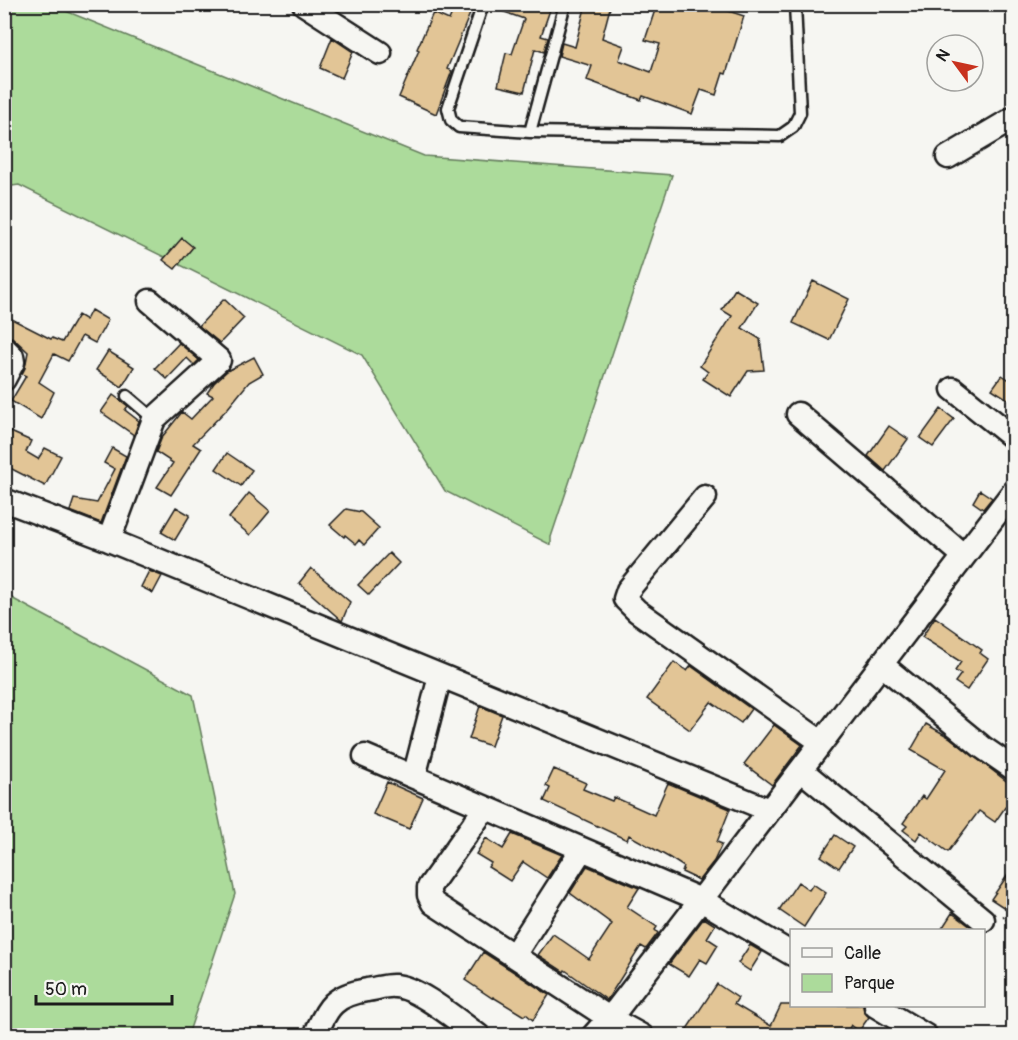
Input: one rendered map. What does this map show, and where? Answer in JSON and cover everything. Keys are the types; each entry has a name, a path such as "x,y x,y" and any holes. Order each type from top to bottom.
{"street":[{"path":"304,4 380,53"},
{"path":"948,157 1014,118"},
{"path":"109,540 154,419 219,360 150,301"},
{"path":"4,348 12,356 14,362 4,379"},
{"path":"953,389 1014,438"},
{"path":"798,414 964,556"},
{"path":"593,1035 609,1018 701,900 1014,491"},
{"path":"705,497 628,590 625,599 637,611 821,742"},
{"path":"4,500 109,540 769,810"},
{"path":"881,664 982,747 1014,769"},
{"path":"414,777 440,676"},
{"path":"365,756 701,900 790,953"},
{"path":"801,770 983,920"},
{"path":"485,808 429,887 429,895 433,903 609,1018 642,1035"},
{"path":"514,955 582,849"},
{"path":"315,1035 328,1008 338,998 348,994 395,986 427,999 479,1035"},
{"path":"879,1007 926,1035"}],"lane":[{"path":"483,4 448,108 451,120 459,126 530,132 780,136 793,127 801,113 795,4"},
{"path":"530,132 565,4"},
{"path":"127,396 154,419"}],"green space":[{"path":"4,5 51,5 424,156 672,175 551,537 551,545 445,491 362,355 19,185 5,187"},
{"path":"4,594 193,695 235,894 188,1035 5,1035"}],"building":[{"path":"456,4 474,4 447,69 452,71 436,114 399,97 433,13 449,20"},
{"path":"490,4 552,4 541,36 548,38 544,52 535,49 524,92 498,86 506,53 512,54 524,19 490,7"},
{"path":"586,4 611,4 602,38 624,46 619,60 651,72 660,44 645,40 657,4 707,4 744,16 726,74 723,73 716,95 701,90 692,114 643,96 641,100 587,80 592,66 559,56 562,43 575,47"},
{"path":"332,38 353,52 342,78 320,68"},
{"path":"182,238 193,247 175,269 163,260"},
{"path":"813,281 849,299 829,340 793,323"},
{"path":"735,289 758,303 742,328 760,339 764,370 748,371 731,397 703,379 708,372 700,366 732,316 722,310"},
{"path":"224,299 244,318 220,343 199,326"},
{"path":"91,310 108,320 95,343 82,336 68,361 54,354 39,382 54,392 41,419 11,401 26,376 22,374 28,352 13,338 4,335 4,315 51,339 62,342 78,315 86,320"},
{"path":"179,343 199,360 194,365 187,358 167,379 155,368"},
{"path":"108,351 134,367 122,387 96,370"},
{"path":"254,357 263,374 249,382 228,408 193,444 201,449 171,495 157,487 173,463 156,452 162,437 182,412 191,419 213,396 207,393 227,371"},
{"path":"1002,375 1014,383 1014,403 992,389"},
{"path":"113,395 128,406 125,410 139,421 134,435 101,412"},
{"path":"941,409 954,419 933,447 920,438"},
{"path":"889,426 908,439 885,471 868,456"},
{"path":"4,429 31,441 26,452 38,459 45,448 61,456 45,486 4,465"},
{"path":"112,448 126,456 101,523 70,511 74,499 97,503 115,469 104,463"},
{"path":"227,453 252,470 241,486 216,469"},
{"path":"980,490 992,498 983,509 973,502"},
{"path":"249,493 270,511 250,535 229,518"},
{"path":"176,507 190,515 175,540 161,532"},
{"path":"346,509 361,512 379,528 364,545 359,540 356,544 345,535 344,537 330,525"},
{"path":"389,553 399,563 369,595 358,585"},
{"path":"311,568 350,602 342,621 299,583"},
{"path":"149,571 162,576 153,593 141,587"},
{"path":"935,617 982,650 980,653 988,659 967,690 955,682 961,674 955,671 961,662 922,637"},
{"path":"674,662 687,671 691,666 751,709 741,723 711,702 690,730 647,699"},
{"path":"480,706 502,715 491,746 469,739"},
{"path":"926,724 949,737 1014,787 1014,810 1006,806 995,822 979,811 948,852 921,832 916,840 903,830 907,826 903,823 922,796 926,799 945,770 911,750"},
{"path":"774,725 802,745 772,785 744,764"},
{"path":"554,769 586,783 583,789 612,801 614,797 654,815 668,783 730,809 717,842 722,844 714,861 699,880 682,872 684,867 670,858 629,835 627,840 544,801 550,788 546,786"},
{"path":"387,782 423,798 409,829 373,814"},
{"path":"512,834 562,855 547,878 523,862 510,881 488,867 491,863 476,854 486,838 503,849"},
{"path":"835,835 853,847 839,868 821,856"},
{"path":"587,866 639,888 627,907 657,927 655,930 658,933 646,949 641,946 607,1000 565,970 564,972 538,955 553,934 589,959 612,924 570,893"},
{"path":"1014,866 1014,914 991,899"},
{"path":"798,882 809,890 813,884 826,893 804,927 779,910"},
{"path":"952,913 974,929 942,929"},
{"path":"704,918 715,925 707,938 718,945 707,963 700,959 689,976 669,964"},
{"path":"750,945 762,952 750,971 738,963"},
{"path":"483,952 549,995 533,1020 526,1014 524,1016 492,998 465,980"},
{"path":"717,984 738,998 734,1004 771,1026 781,1005 863,1007 864,1012 869,1017 859,1031 851,1025 845,1035 683,1035"}]}
